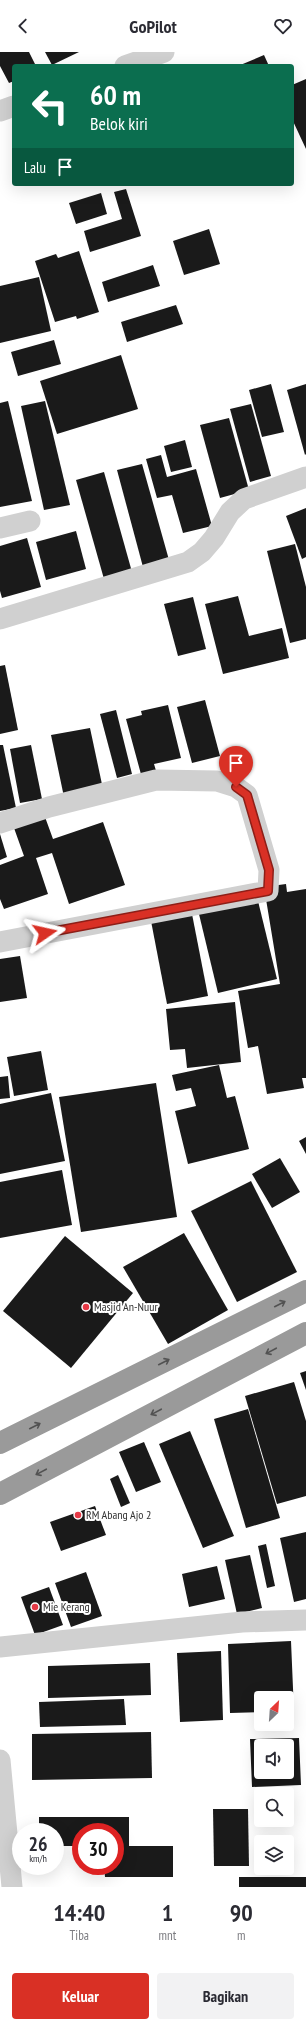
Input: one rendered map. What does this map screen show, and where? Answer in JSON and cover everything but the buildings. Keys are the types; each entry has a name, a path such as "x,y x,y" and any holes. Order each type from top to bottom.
{"highway":[{"path":"0,1443 306,1291"},
{"path":"0,1494 306,1333"}],"street":[{"path":"131,64 164,52"},
{"path":"0,111 12,107"},
{"path":"0,619 188,562 206,547 214,538 230,512 244,500 306,477"},
{"path":"0,528 30,521"},
{"path":"0,823 156,780 217,781 236,787 247,795 270,875 268,891 0,942"},
{"path":"0,1647 242,1622 306,1620"},
{"path":"0,1760 12,1887"}],"place":[{"name":"Masjid An-Nuur","path":"86,1307"},
{"name":"RM Abang Ajo 2","path":"78,1515"},
{"name":"Mie Kerang","path":"35,1607"}],"route":[{"path":"45,933 268,891 270,875 269,870 247,795 236,787"}]}
